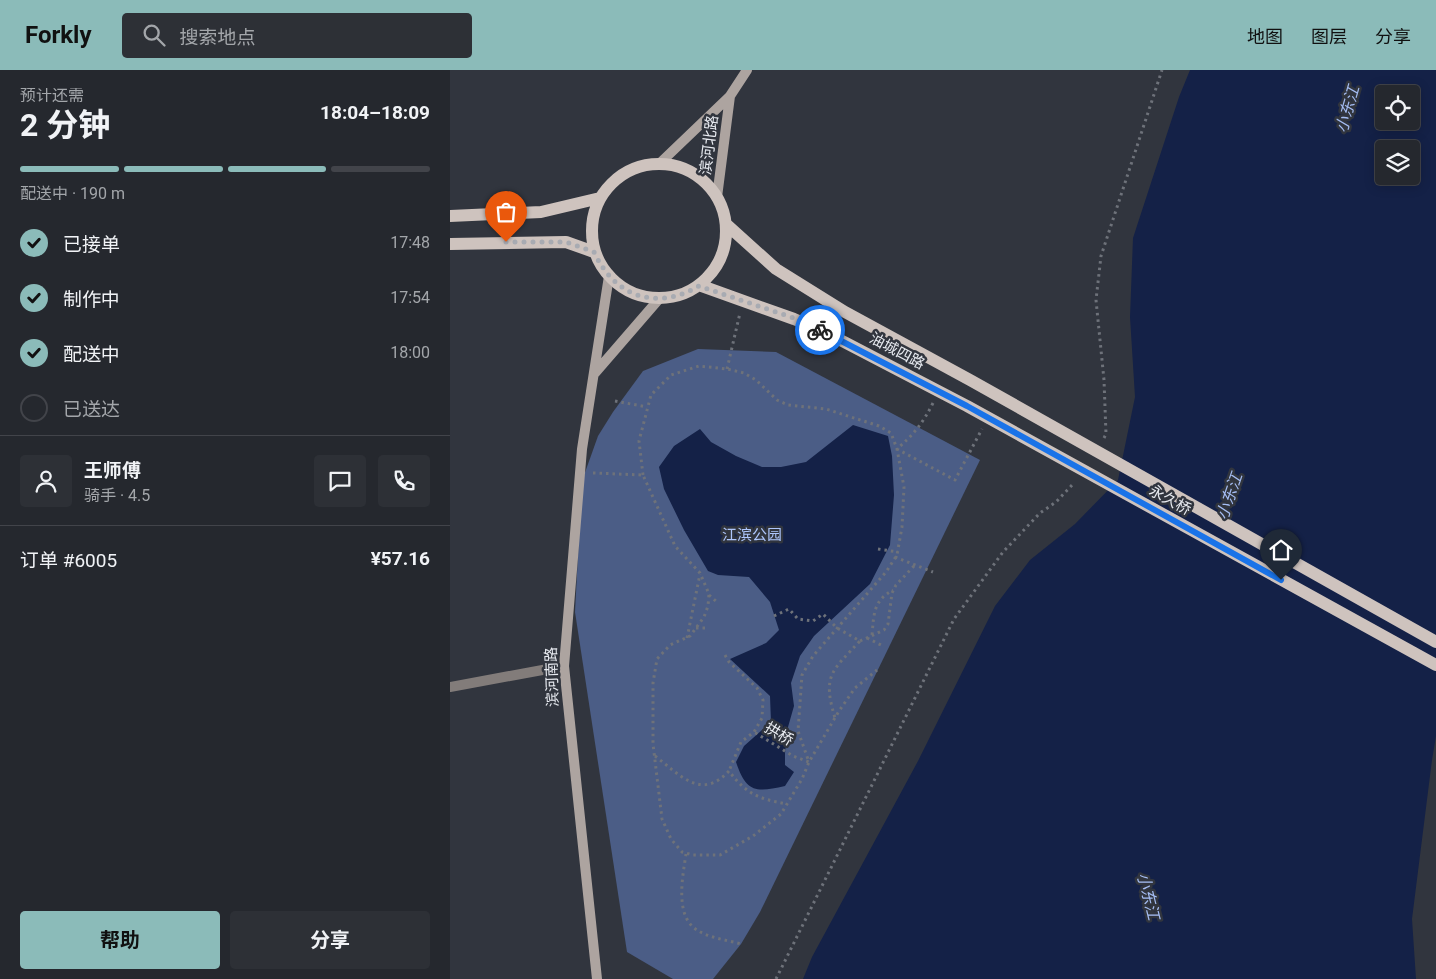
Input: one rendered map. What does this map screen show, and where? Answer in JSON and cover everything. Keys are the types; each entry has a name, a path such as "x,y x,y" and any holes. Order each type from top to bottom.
{"main road":[{"path":"658,164 686,170 704,181 717,197 723,210 726,238 723,252 713,270 699,286 673,297 645,297 619,286 600,265 594,252 591,238 591,224 594,211 608,186 631,170 658,164"},
{"path":"450,216 541,212 600,198"},
{"name":"油城四路","path":"726,224 776,269 860,320 970,380"},
{"path":"450,244 566,242 594,252"},
{"name":"油城四路","path":"699,286 794,318 825,332 967,406"},
{"name":"永久桥","path":"970,380 1436,642"},
{"name":"永久桥","path":"967,406 1436,665"}],"street":[{"name":"滨河北路","path":"658,164 730,96 747,70"},
{"name":"滨河北路","path":"717,197 730,96"},
{"name":"滨河南路","path":"596,979 564,666 582,449 609,276"},
{"path":"594,374 659,298"},
{"path":"450,687 564,666"}],"path":[{"path":"1102,442 1106,434 1104,380 1096,300 1101,256 1162,70"},
{"path":"727,369 742,301"},
{"path":"718,603 709,594 700,573 675,546 643,475 639,441 647,407 651,395 656,388 671,375 699,366 727,369 744,373 756,380 777,400 788,405 826,409 879,426 890,433 897,449 904,487 902,527 898,552 886,572 813,656 802,675 798,731 809,762"},
{"path":"897,449 913,436 939,392"},
{"path":"615,401 647,407"},
{"path":"897,449 955,480 988,418"},
{"path":"580,473 643,475"},
{"path":"776,979 954,619 1003,552 1040,513 1056,502 1076,480"},
{"path":"878,548 898,552"},
{"path":"895,557 933,572"},
{"path":"835,718 829,698 829,680 836,666 860,641 884,630 888,624 894,590 905,574 915,565"},
{"path":"686,638 700,573"},
{"path":"872,635 876,607 883,595 894,590"},
{"path":"709,594 708,606 704,617 690,636 670,645 657,659 653,683 653,744 662,820 671,840 686,854 720,855 752,836 782,814 835,718 855,688 878,670"},
{"path":"774,616 789,608 798,618 814,621 823,614 837,628 860,641"},
{"path":"696,628 708,628"},
{"path":"866,638 883,646"},
{"path":"655,756 693,784 706,785 717,782 729,771 741,742 754,732 762,718 763,700 757,688 729,662 725,655"},
{"name":"拱桥","path":"754,732 793,756 809,762"},
{"path":"729,771 740,785 752,794 769,801 787,804"},
{"path":"686,854 681,888 682,903 687,918 696,930 704,934 741,944"}],"green space":[{"name":"江滨公园","path":"698,349 776,352 980,460 760,912 741,944 713,979 673,979 627,952 575,612 582,481 598,436 643,371"}],"water":[{"name":"小东江","path":"1190,70 1436,70 1436,736 1412,919 1416,979 803,979 812,957 918,761 995,606 1030,560 1075,524 1118,480 1135,397 1130,317 1133,238 1179,97"},
{"path":"853,425 888,436 892,456 894,495 890,545 870,584 814,636 800,656 791,683 794,706 788,727 785,753 785,765 794,772 785,786 766,789 753,788 744,779 736,762 744,746 771,722 770,696 730,659 766,643 779,630 770,602 749,577 718,575 708,571 684,530 664,489 659,467 674,446 700,429 711,442 736,456 762,467 781,467 806,462"}],"way so far":[{"path":"506,242 566,242 594,252 600,265 609,276 619,286 632,293 645,297 673,297 699,286 794,318 820,330"}],"route":[{"path":"820,330 967,406 1281,580"}]}
